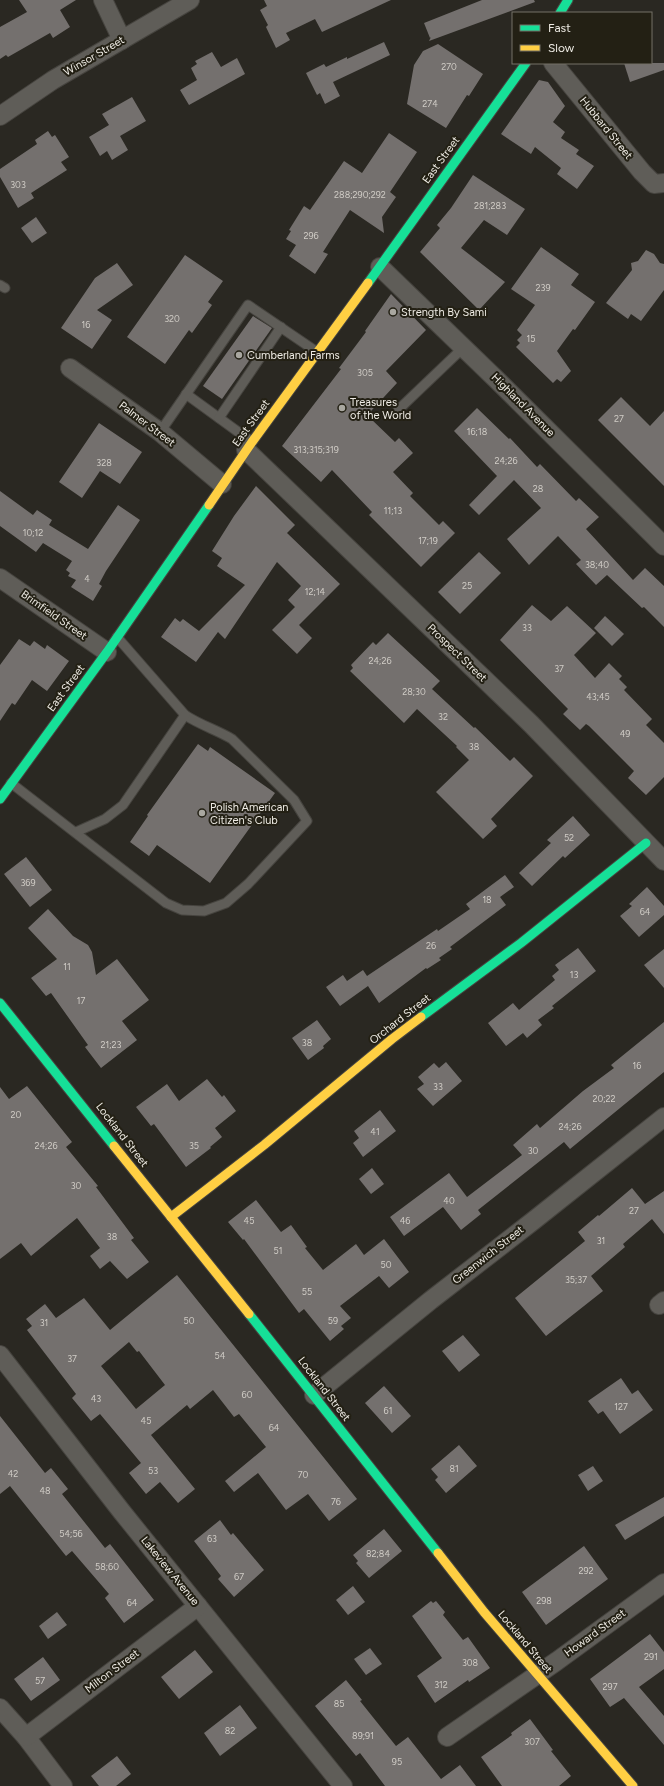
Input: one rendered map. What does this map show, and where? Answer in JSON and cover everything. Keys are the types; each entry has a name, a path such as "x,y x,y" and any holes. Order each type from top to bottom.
{"street":[{"path":"103,0 122,40"},
{"name":"Winsor Street","path":"0,116 53,80 190,0"},
{"path":"561,12 568,0"},
{"name":"East Street","path":"0,799 107,652 249,446 380,267 525,64"},
{"name":"Hubbard Street","path":"554,64 642,172 654,184 664,183"},
{"name":"Highland Avenue","path":"380,267 464,347 664,546"},
{"name":"Palmer Street","path":"70,368 160,432 222,484"},
{"name":"Prospect Street","path":"249,446 531,724 664,861"},
{"name":"Brimfield Street","path":"0,578 107,652"},
{"name":"Orchard Street","path":"171,1216 264,1145 392,1039 520,942 646,843"},
{"name":"Lockland Street","path":"0,1003 314,1395 484,1612 633,1786"},
{"name":"Greenwich Street","path":"314,1395 431,1300 664,1117"},
{"name":"Lakeview Avenue","path":"0,1355 198,1606 343,1786"},
{"name":"Howard Street","path":"448,1737 664,1583"},
{"name":"Milton Street","path":"26,1737 198,1606"},
{"path":"0,1708 26,1737 63,1786"}],"lane":[{"path":"160,432 248,305 317,352"},
{"path":"219,418 281,327"},
{"path":"398,410 464,347"},
{"path":"186,394 219,418 249,446"},
{"path":"11,783 166,903 182,910 204,911 226,903 248,884 307,821 294,800 232,739 221,732 195,722 185,715 117,637"},
{"path":"76,832 105,819 123,805 185,715"}],"building":[{"path":"19,0 76,0 60,10 70,27 53,38 50,33 8,57 6,55 0,59 0,27 27,12"},
{"path":"264,0 391,0 322,32 315,19 286,33 290,40 276,48 266,27 268,25 260,10 267,6"},
{"path":"482,0 534,0 535,2 429,41 431,37 430,38 424,23"},
{"path":"384,42 390,55 333,82 340,96 325,104 320,93 317,95 306,73 324,64 326,67 347,57 347,59"},
{"path":"438,44 483,74 469,96 467,95 446,128 407,104 414,65 423,51"},
{"path":"212,52 221,67 237,58 245,74 189,105 180,90 197,80 191,68 197,64 195,61"},
{"path":"664,63 664,70 630,82 624,64"},
{"path":"539,80 548,82 565,106 553,122 565,132 561,138 579,150 576,154 594,166 577,189 557,174 561,168 535,147 531,154 501,134"},
{"path":"132,97 146,121 120,136 128,150 112,160 107,151 100,156 89,137 109,125 102,114"},
{"path":"48,131 52,137 55,135 69,157 61,162 67,170 31,193 34,198 18,208 0,177 0,169 37,144 35,140"},
{"path":"389,133 417,152 390,192 396,197 382,217 384,233 350,210 323,252 328,254 315,274 289,256 296,245 286,239 291,231 289,230 304,206 310,210 344,161 362,173"},
{"path":"473,175 525,209 507,235 484,220 461,248 505,282 479,310 420,252 440,228 437,225 451,208"},
{"path":"36,217 47,233 32,243 21,228"},
{"path":"541,247 579,274 571,285 595,302 575,330 573,329 557,351 571,371 561,382 557,379 553,383 516,347 520,343 517,340 522,335 517,330 535,305 511,289"},
{"path":"646,250 654,254 660,263 664,264 664,290 641,321 631,314 628,319 606,303 632,270 631,263 638,261"},
{"path":"185,255 223,281 208,302 212,305 192,333 189,330 165,364 127,337"},
{"path":"117,263 133,285 97,310 112,320 92,349 61,328 95,278"},
{"path":"391,294 426,330 386,371 397,383 371,411 374,414 370,418 395,442 399,438 413,453 393,472 413,493 410,496 439,525 443,521 455,533 421,567 369,515 372,512 332,470 321,482 282,446 341,369 339,368 366,332 365,331"},
{"path":"253,316 272,328 222,399 203,386"},
{"path":"621,397 650,426 664,411 664,486 598,420"},
{"path":"477,408 509,439 510,438 537,467 540,464 576,501 579,498 599,517 586,529 633,580 645,568 664,586 664,627 644,607 642,608 607,575 596,585 576,564 581,560 558,536 529,565 507,539 541,508 514,480 479,515 469,505 497,476 454,431"},
{"path":"99,423 142,452 120,484 100,471 82,498 59,482"},
{"path":"256,486 295,525 287,533 340,584 299,625 312,638 297,654 272,630 295,607 288,600 301,586 277,562 225,639 218,632 196,662 161,637 175,618 180,622 183,619 199,631 245,585 217,566 222,558 212,551 234,516"},
{"path":"0,491 33,515 37,510 52,520 49,525 88,549 118,505 140,520 106,571 99,584 102,586 93,601 71,587 76,580 68,576 70,573 66,570 72,561 43,543 36,552 0,526"},
{"path":"479,552 501,573 460,614 438,592"},
{"path":"532,605 551,621 567,606 596,633 574,655 595,678 609,663 622,676 619,679 627,687 624,690 652,719 646,725 664,743 664,777 646,795 628,778 634,771 589,726 586,724 580,730 563,714 568,709 500,640"},
{"path":"605,616 624,634 612,646 594,628"},
{"path":"388,633 440,681 432,689 474,728 475,727 510,761 514,757 533,776 491,819 497,826 483,839 436,792 469,760 456,747 457,746 417,709 404,723 350,671 353,668 351,665 373,642 376,645"},
{"path":"19,639 30,646 34,641 45,649 47,645 69,661 47,691 32,680 15,705 12,703 0,721 0,665"},
{"name":"Polish American Citizen's Club","path":"198,744 208,751 210,747 275,793 210,883 157,845 149,856 130,842 148,816 147,815"},
{"path":"573,816 590,835 565,858 563,856 532,886 519,873 551,843 547,840"},
{"path":"26,857 52,890 30,907 4,874"},
{"path":"505,875 514,887 500,897 506,905 450,947 452,949 439,958 441,960 427,969 426,968 379,1003 368,986 340,1006 326,987 343,975 347,981 363,970 367,976 437,929 438,931 470,909 466,904"},
{"path":"647,887 664,906 664,915 639,937 620,916 632,906 629,904"},
{"path":"48,909 73,936 88,945 92,952 96,975 117,959 149,1000 122,1021 137,1040 101,1068 85,1047 88,1045 51,993 46,996 31,978 57,959 28,928"},
{"path":"578,948 596,971 552,1006 554,1008 538,1020 542,1025 527,1038 523,1033 506,1046 488,1023 513,1003 519,1010 555,980 552,976 559,970 555,965"},
{"path":"664,949 664,988 644,965"},
{"path":"317,1020 331,1039 323,1046 324,1048 308,1060 292,1038"},
{"path":"664,1022 664,1072 570,1149 564,1142 478,1210 481,1214 461,1230 443,1207 404,1236 390,1217 449,1173 467,1197 522,1155 513,1145 537,1124 540,1128 583,1091 614,1068 611,1065"},
{"path":"446,1062 462,1081 433,1106 417,1089 424,1084 418,1077 434,1063 439,1068"},
{"path":"207,1079 222,1097 224,1095 236,1111 215,1128 222,1137 210,1147 211,1148 186,1167 154,1124 151,1126 136,1107 167,1084 179,1101"},
{"path":"27,1086 72,1142 66,1147 98,1186 96,1187 134,1238 131,1240 149,1262 127,1279 110,1261 100,1269 90,1256 100,1248 77,1218 31,1256 21,1243 0,1259 0,1087 9,1099"},
{"path":"380,1110 396,1131 363,1157 353,1143 359,1138 354,1131"},
{"path":"372,1168 384,1184 371,1194 359,1179"},
{"path":"632,1188 645,1204 664,1191 664,1234 652,1219 623,1244 625,1247 591,1276 603,1291 546,1336 515,1298 585,1241 578,1232"},
{"path":"256,1200 281,1232 291,1225 307,1247 305,1248 323,1270 356,1244 364,1255 384,1239 409,1272 389,1288 379,1276 340,1306 351,1318 341,1326 344,1329 330,1341 304,1309 299,1313 244,1239 243,1240 228,1222"},
{"path":"177,1275 357,1499 329,1521 308,1494 286,1510 258,1473 234,1492 225,1481 266,1447 239,1414 234,1417 213,1390 190,1409 187,1405 151,1435 195,1489 178,1503 160,1482 146,1494 129,1473 141,1463 100,1414 91,1421 72,1398 76,1394 27,1330 32,1326 26,1319 45,1304 56,1318 84,1298 110,1330","holes":["129,1342 137,1352 139,1351 165,1385 136,1409 101,1366"]},
{"path":"463,1335 480,1355 459,1372 442,1351"},
{"path":"621,1378 632,1394 638,1390 653,1410 620,1434 603,1411 598,1414 588,1401"},
{"path":"384,1386 411,1416 392,1433 365,1403"},
{"path":"0,1416 45,1473 51,1468 68,1489 62,1494 105,1548 110,1544 154,1600 124,1623 105,1598 109,1594 72,1551 66,1556 10,1486 0,1494"},
{"path":"459,1445 477,1466 446,1493 435,1480 438,1477 431,1469"},
{"path":"593,1466 603,1481 588,1491 578,1475"},
{"path":"664,1497 664,1516 625,1540 615,1525"},
{"path":"220,1520 231,1535 233,1533 264,1570 234,1597 218,1579 221,1576 194,1541"},
{"path":"384,1529 402,1551 369,1578 356,1563 358,1561 353,1555"},
{"path":"584,1546 608,1579 546,1625 522,1592"},
{"path":"353,1586 365,1602 348,1615 336,1600"},
{"path":"431,1601 433,1603 436,1601 445,1612 443,1615 463,1640 468,1637 490,1668 469,1682 468,1680 435,1703 417,1676 442,1658 412,1616"},
{"path":"57,1612 67,1625 48,1639 39,1626"},
{"path":"650,1634 664,1652 664,1669 639,1687 664,1716 664,1745 624,1698 610,1707 590,1679"},
{"path":"370,1648 382,1664 366,1675 354,1659"},
{"path":"195,1650 213,1672 179,1699 161,1677"},
{"path":"43,1657 60,1680 31,1701 14,1679"},
{"path":"346,1680 362,1700 360,1701 396,1746 408,1737 441,1779 460,1765 476,1786 385,1786 360,1753 356,1756 315,1706"},
{"path":"240,1705 257,1728 220,1756 204,1733"},
{"path":"530,1719 553,1750 551,1751 571,1776 559,1786 502,1786 481,1757 512,1735 511,1733"},
{"path":"117,1756 131,1774 116,1786 99,1786 91,1776"}],"traffic: fast":[{"path":"561,12 568,0"},
{"path":"368,283 525,64"},
{"path":"0,799 107,652 209,505"},
{"path":"421,1017 521,943 646,843"},
{"path":"0,1003 114,1146"},
{"path":"249,1314 438,1553"}],"traffic: slow":[{"path":"209,505 252,442 368,283"},
{"path":"171,1217 264,1145 392,1039 421,1017"},
{"path":"114,1146 249,1314"},
{"path":"438,1553 484,1612 633,1786"}],"place":[{"name":"Strength By Sami","path":"393,312"},
{"name":"Cumberland Farms","path":"239,355"},
{"name":"Treasures of the World","path":"342,408"},
{"name":"Polish American Citizen's Club","path":"202,813"}]}
